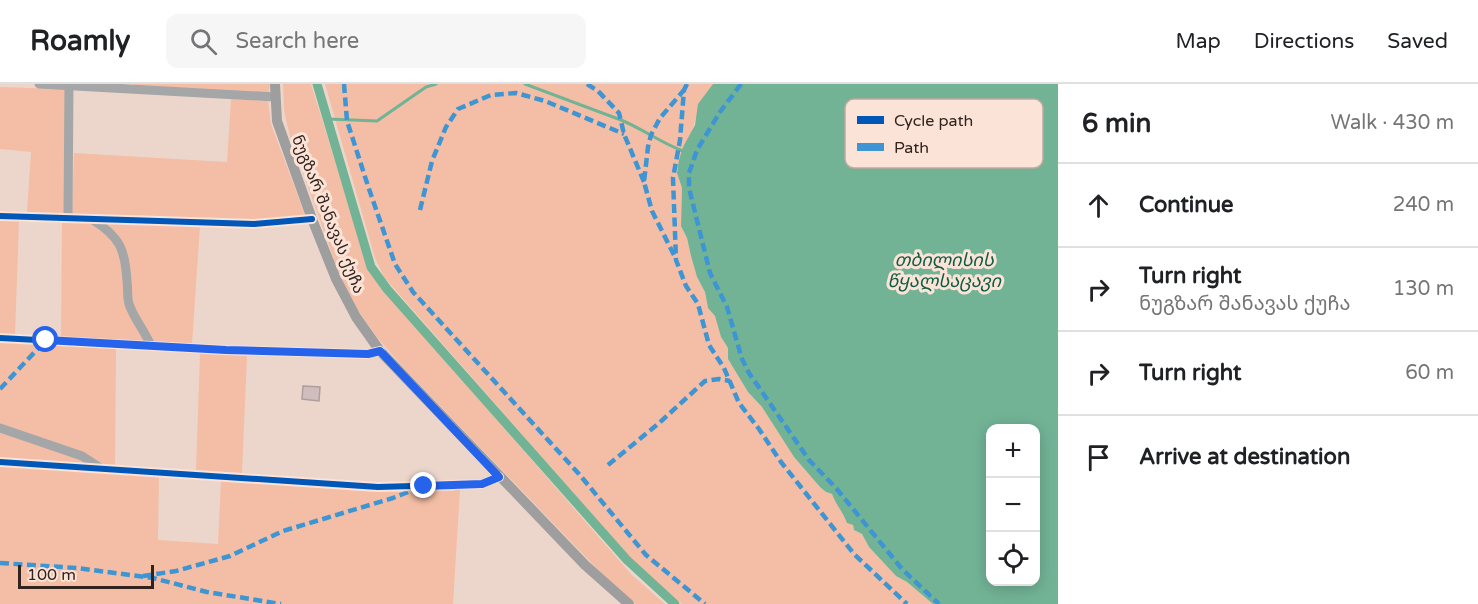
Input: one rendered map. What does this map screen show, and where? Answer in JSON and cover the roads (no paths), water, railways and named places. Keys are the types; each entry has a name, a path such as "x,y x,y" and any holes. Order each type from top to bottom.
{"main road":[{"name":"ნუგზარ შანავას ქუჩა","path":"275,84 277,121 282,138 336,279 356,317 380,351 499,477 585,565 630,604"}],"street":[{"path":"39,84 274,97"},
{"path":"68,218 69,85"},
{"path":"0,216 254,224 312,219"},
{"path":"91,219 114,235 121,249 126,265 129,304 146,332 151,346"},
{"path":"0,338 368,354 380,351"},
{"path":"0,428 82,456 101,468"},
{"path":"0,462 378,487 482,484 499,477"}],"water":[{"name":"თბილისის წყალსაცავი","path":"713,84 1058,84 1058,604 933,604 907,582 896,576 869,547 862,534 854,530 853,525 847,523 832,494 820,487 794,457 762,407 748,392 728,359 728,348 721,337 715,316 708,308 705,292 697,277 687,238 681,226 682,188 677,173 683,147 695,125 698,104"}],"waterway":[{"path":"317,84 371,267 387,289 627,560 675,604"},
{"path":"328,119 377,121 426,87 436,84"},
{"path":"525,84 621,120 683,151"}]}
